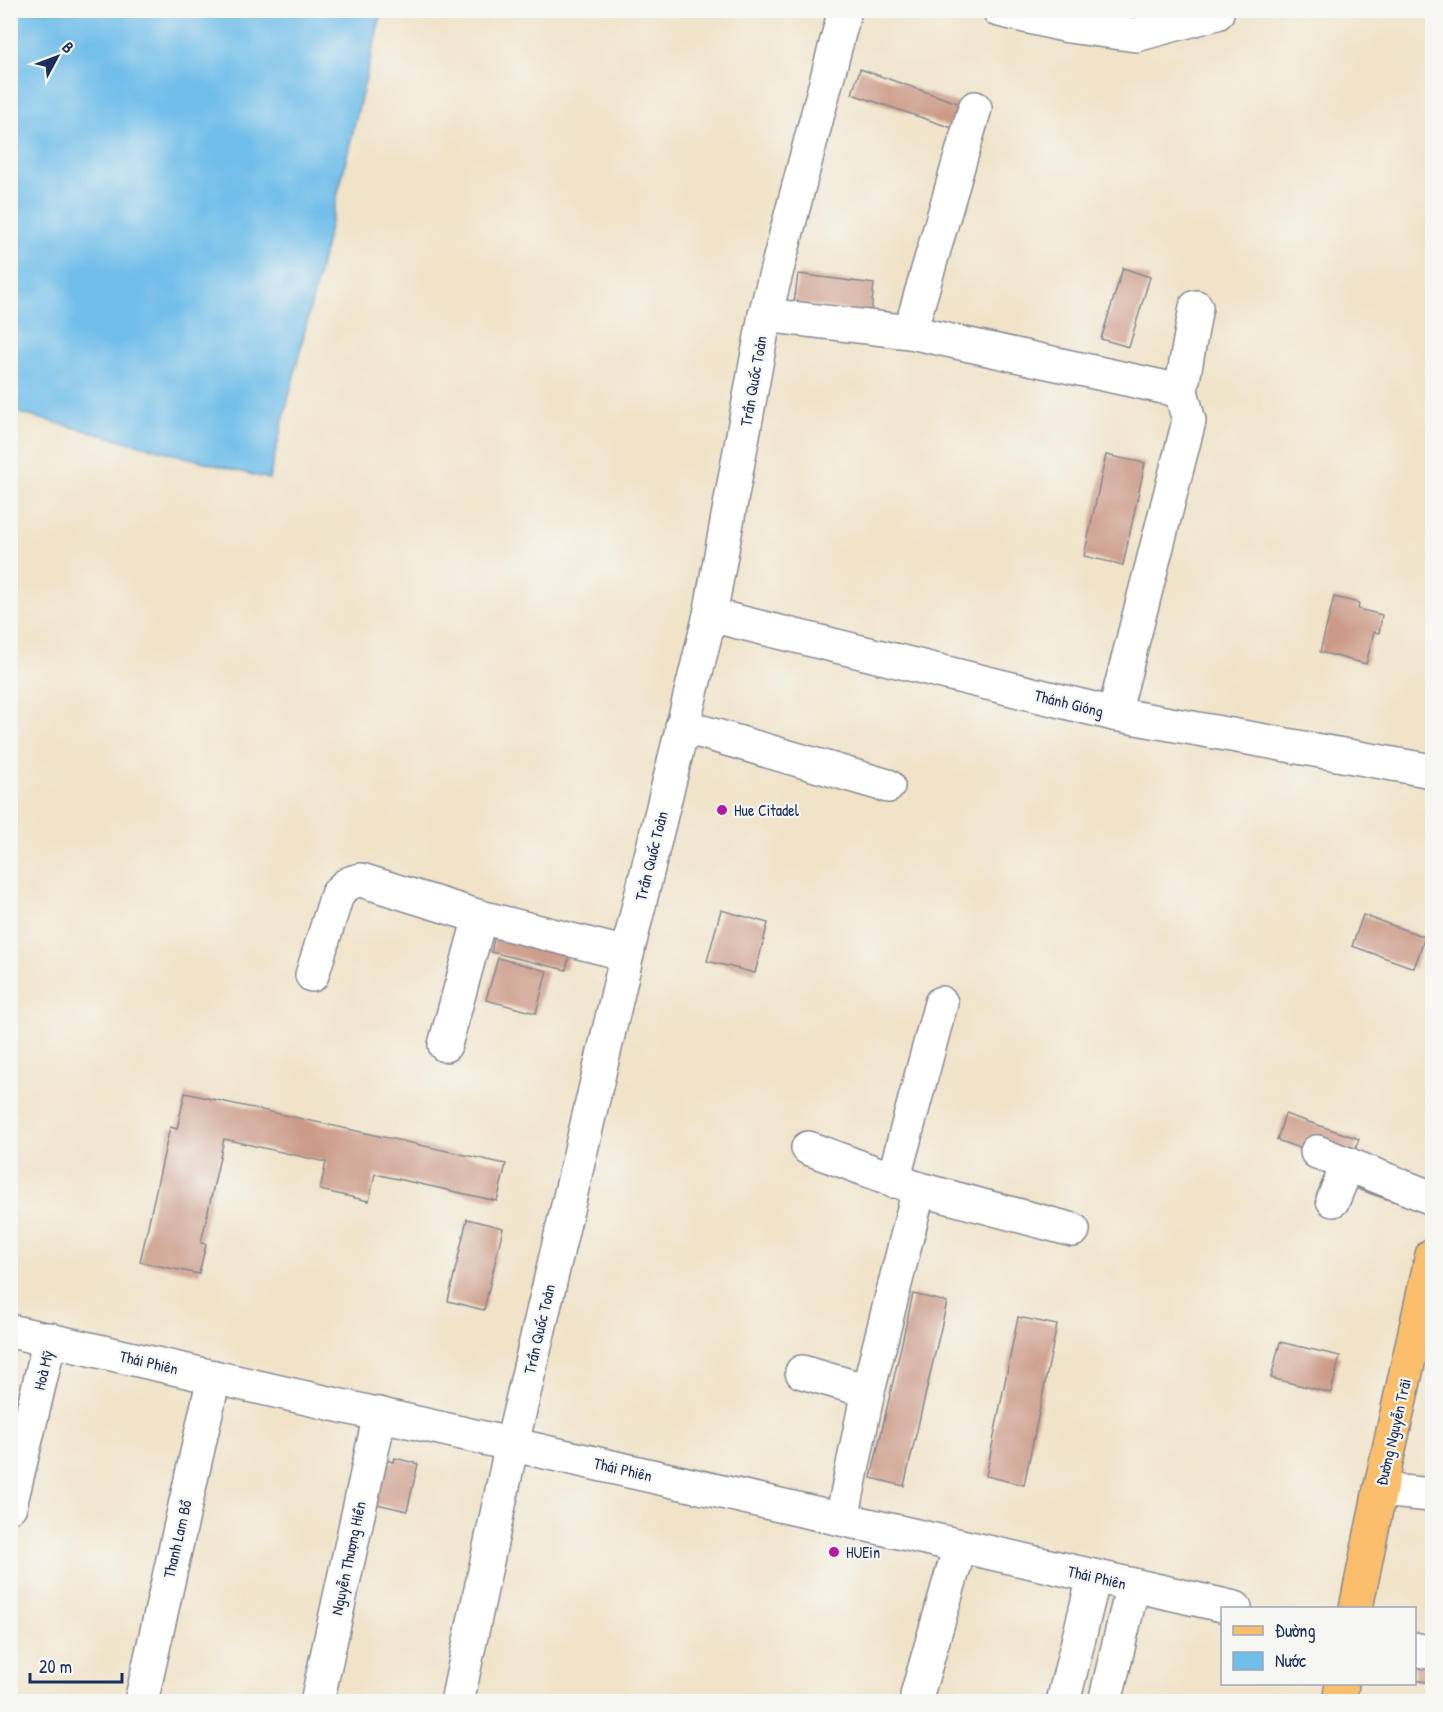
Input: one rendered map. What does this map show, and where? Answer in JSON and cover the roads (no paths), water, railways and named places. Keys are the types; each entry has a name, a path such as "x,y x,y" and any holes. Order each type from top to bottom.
{"main road":[{"name":"Đường Nguyễn Trãi","path":"1356,1607 1432,1255"},
{"path":"1338,1701 1342,1685"}],"street":[{"name":"Trần Quốc Toản","path":"457,1701 512,1444 627,954 710,615 765,315 842,11"},
{"path":"1000,11 1068,27 1136,35 1217,13"},
{"path":"910,332 975,108"},
{"path":"1114,714 1189,421 1181,391 1196,307"},
{"path":"765,315 910,332 1181,391"},
{"name":"Thánh Gióng","path":"710,615 1114,714 1432,771"},
{"path":"682,726 888,786"},
{"path":"312,975 337,895 343,886 352,881 361,880 480,917 627,954"},
{"path":"445,1045 480,917"},
{"path":"842,1519 941,1003"},
{"path":"808,1148 906,1185 1073,1230"},
{"path":"1317,1152 1432,1198"},
{"path":"1333,1200 1348,1164"},
{"name":"Thái Phiên","path":"10,1330 1231,1607"},
{"name":"Hoà Mỹ","path":"10,1506 50,1340"},
{"path":"802,1372 868,1391"},
{"name":"Thanh Lam Bồ","path":"141,1701 214,1377"},
{"name":"Nguyễn Thượng Hiền","path":"317,1701 380,1414"},
{"path":"1380,1490 1432,1495"},
{"path":"917,1695 960,1546"},
{"path":"1063,1701 1094,1577"},
{"path":"1105,1701 1132,1585"},
{"path":"1416,1649 1432,1653"}],"water":[{"path":"10,11 382,11 269,479 11,411"}],"place":[{"name":"Hue Citadel","path":"722,810"},
{"name":"HUEin","path":"834,1552"}]}
